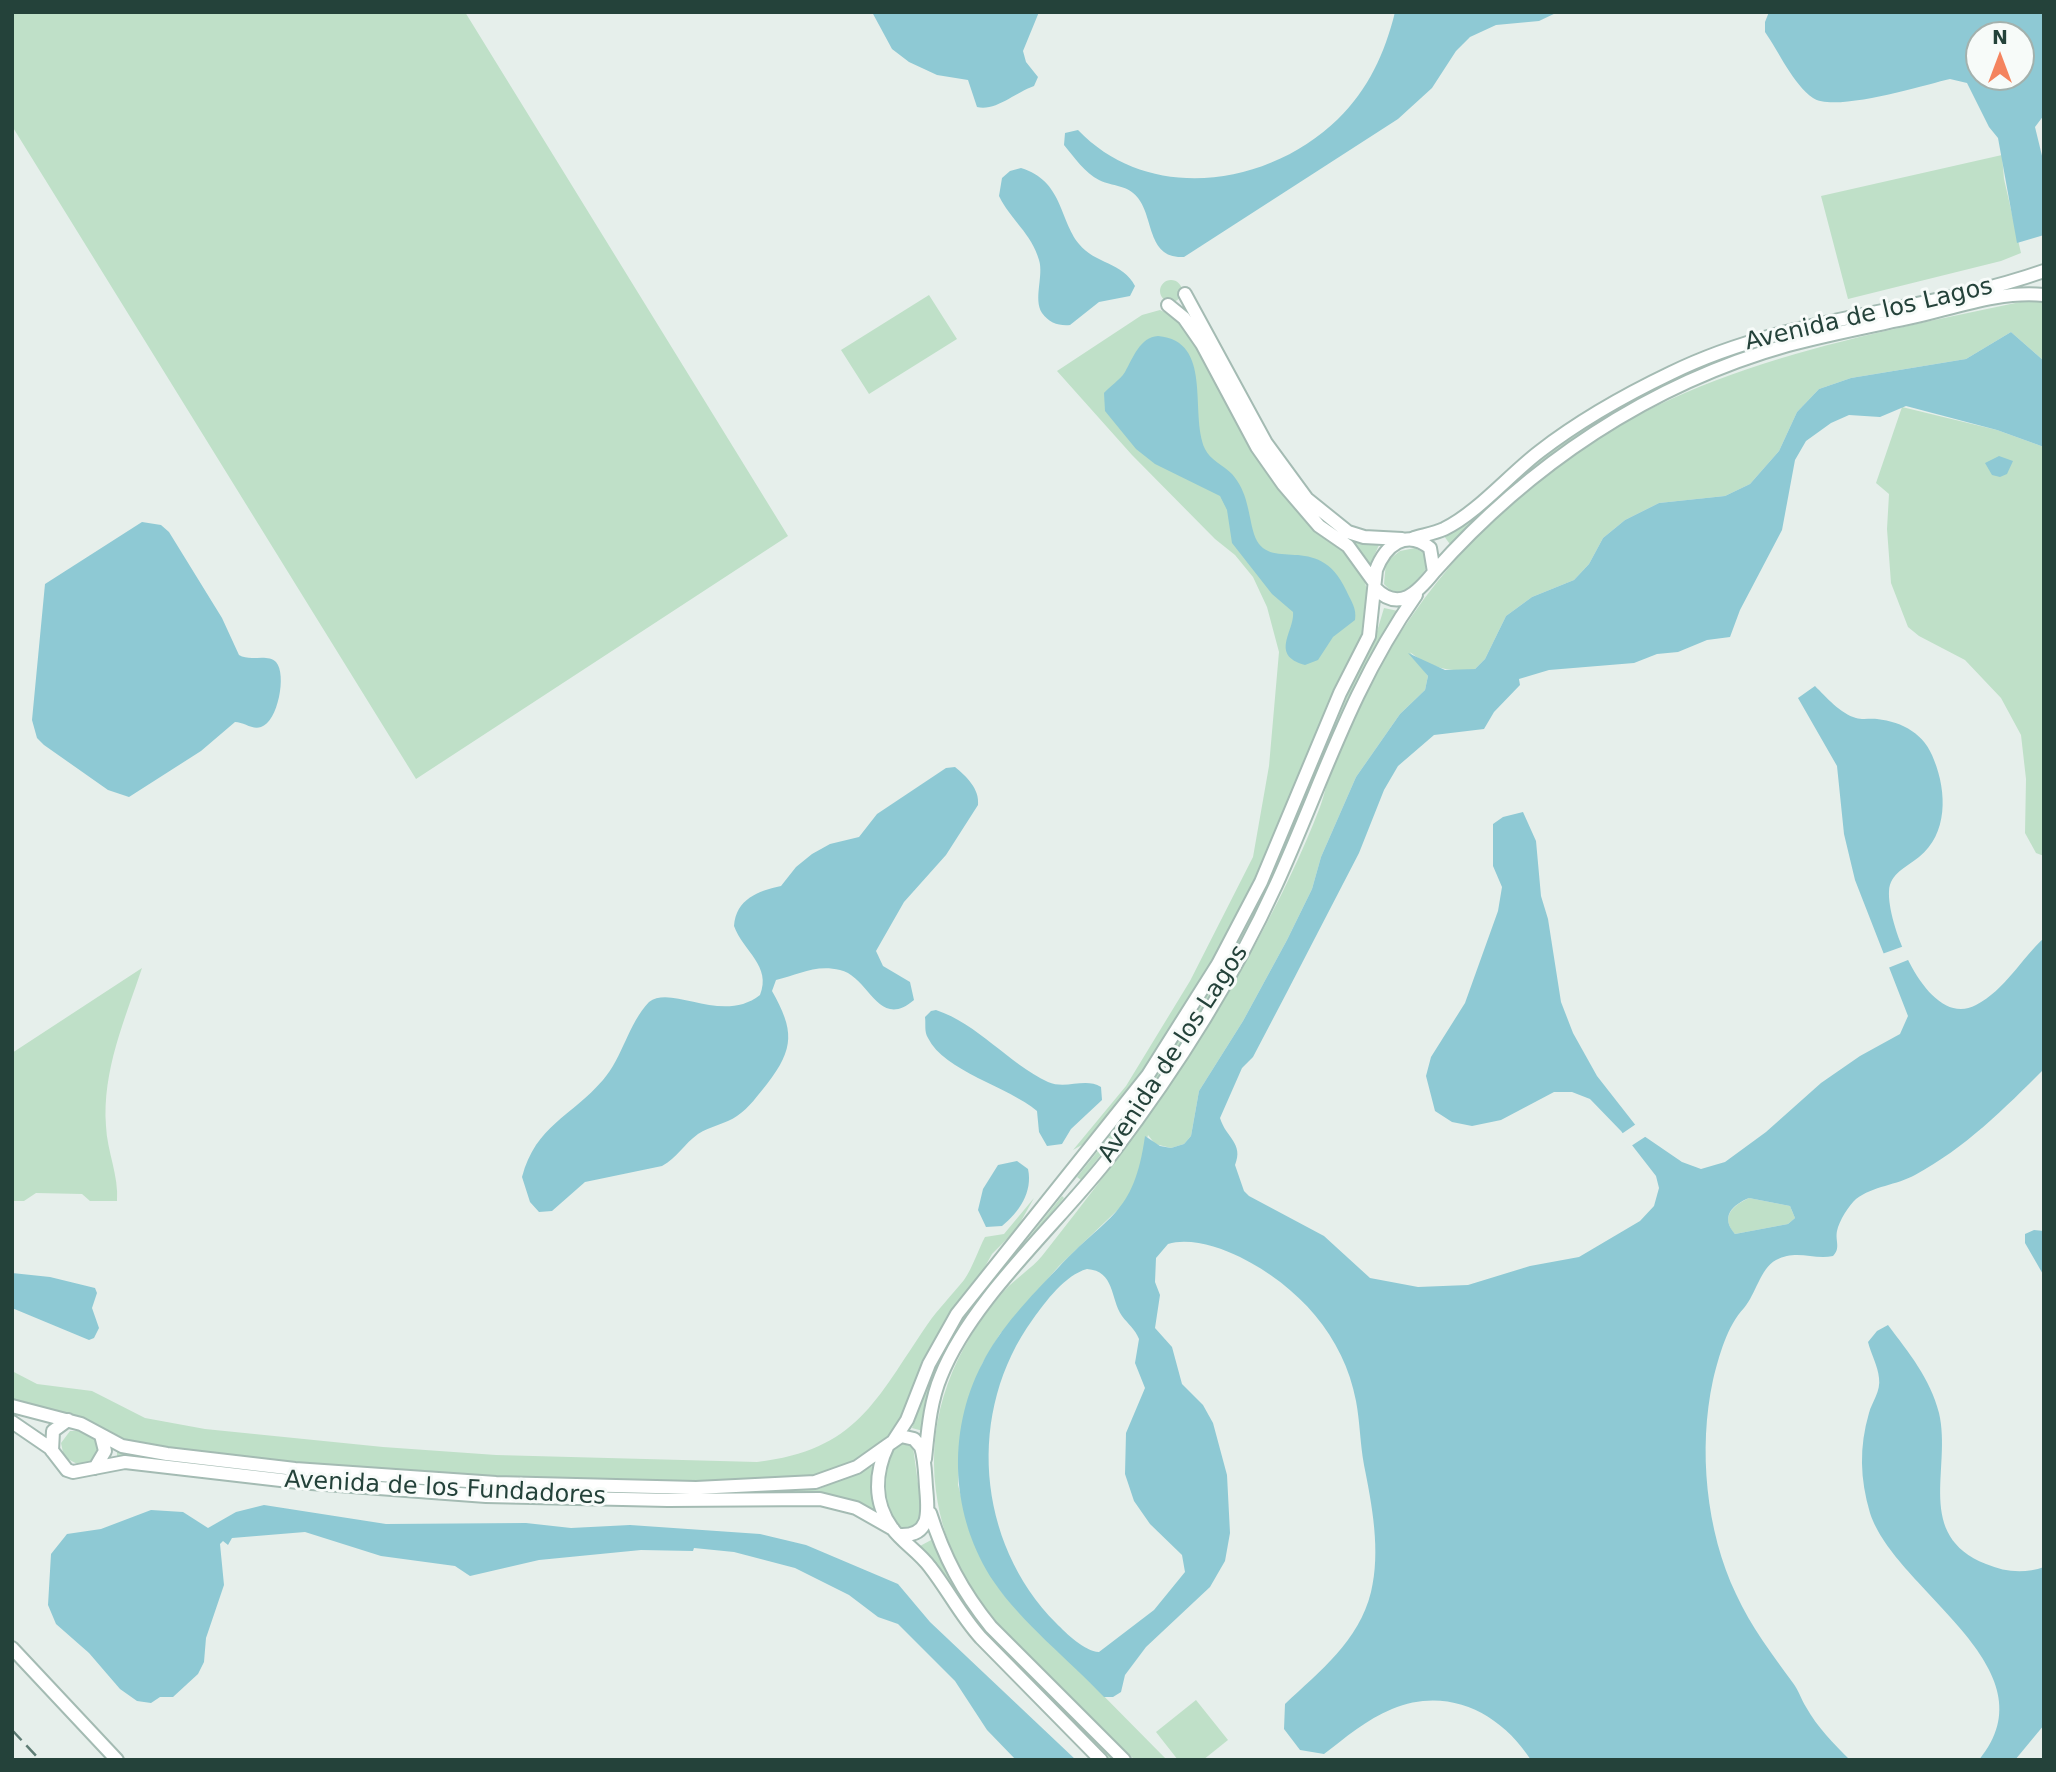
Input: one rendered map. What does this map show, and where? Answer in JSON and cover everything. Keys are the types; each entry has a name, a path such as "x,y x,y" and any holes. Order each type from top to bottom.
{"street":[{"name":"Avenida de los Lagos","path":"1408,539 1443,529 1462,518 1505,478 1567,431 1621,398 1709,356 1789,329 2002,284 2044,271"},
{"path":"1168,305 1184,318 1202,344 1257,447 1283,484 1319,526 1350,548 1380,594 1398,600 1418,592 1434,572 1430,548 1408,539 1364,537 1348,532 1307,499 1266,443 1185,294"},
{"name":"Avenida de los Lagos","path":"1434,572 1489,514 1551,461 1628,412 1713,370 1787,345 1836,333 2009,297 2044,295"},
{"path":"1375,585 1376,570 1384,553 1408,539"},
{"name":"Avenida de los Lagos","path":"891,1442 907,1420 929,1364 957,1314 1148,1075 1218,964 1261,882 1340,693 1369,636 1375,585"},
{"name":"Avenida de los Lagos","path":"929,1510 925,1459 938,1385 957,1343 994,1293 1112,1154 1203,1018 1275,888 1359,688 1418,592"},
{"name":"Avenida de los Fundadores","path":"12,1406 68,1420 122,1446 140,1450 295,1469 496,1483 696,1488 815,1482 857,1467 891,1442"},
{"path":"52,1451 53,1431 68,1420"},
{"name":"Avenida de los Fundadores","path":"12,1422 37,1437 67,1470 83,1472 125,1462 310,1483 486,1496 668,1500 820,1499 856,1508 896,1532"},
{"path":"95,1468 105,1451 101,1435"},
{"path":"925,1459 915,1439 901,1436 891,1442 880,1461 878,1491 896,1532 931,1567 964,1619 981,1638 1101,1760"},
{"path":"896,1532 914,1535 922,1530 929,1510"},
{"path":"929,1510 947,1563 971,1603 990,1627 1124,1760"},
{"path":"12,1647 117,1760"}],"green space":[{"path":"12,12 465,12 788,536 416,779 12,126"},
{"path":"2002,155 2004,179 2021,253 2001,261 1848,299 1821,196"},
{"path":"1171,280 1179,283 1182,291 1179,299 1171,302 1163,299 1160,291 1163,283"},
{"path":"2020,287 2020,292 1816,335 1611,418 1452,547 1444,536 1473,518 1526,471 1585,428 1658,387 1707,365 1809,333"},
{"path":"929,295 957,339 869,394 841,350"},
{"path":"2025,301 2044,302 2044,361 2011,332 1966,359 1851,378 1819,389 1797,412 1779,451 1750,484 1725,496 1659,503 1625,520 1603,538 1589,564 1574,580 1532,597 1506,616 1485,659 1475,669 1441,668 1410,652 1428,676 1425,690 1400,714 1356,777 1321,857 1312,889 1287,940 1243,1021 1199,1091 1191,1136 1184,1144 1171,1148 1155,1144 1148,1135 1137,1178 1127,1201 1059,1266 1000,1334 982,1364 960,1437 958,1485 974,1543 1004,1595 1167,1760 1135,1760 1011,1641 984,1607 962,1571 945,1533 936,1491 936,1436 940,1409 948,1384 971,1335 1004,1291 1042,1256 1112,1166 1198,1041 1256,944 1290,876 1320,807 1348,728 1388,652 1437,582 1494,519 1526,490 1581,448 1640,414 1700,387 1827,345"},
{"path":"1185,306 1305,504 1344,535 1379,545 1370,565 1304,506 1181,309"},
{"path":"1160,310 1179,319 1284,493 1300,514 1341,545 1362,570 1371,607 1366,630 1265,863 1231,932 1131,1093 1087,1142 1073,1150 1126,1086 1190,981 1253,857 1269,766 1279,652 1267,607 1253,577 1235,555 1215,539 1132,455 1057,371 1142,315"},
{"path":"1902,407 1997,430 2044,447 2044,856 2036,853 2025,833 2026,779 2021,735 2001,698 1965,660 1919,636 1908,627 1891,583 1887,529 1889,494 1876,483"},
{"path":"1415,548 1424,553 1426,569 1407,593 1394,594 1384,584 1386,562 1400,551"},
{"path":"1384,608 1398,611 1275,881 1203,1013 1113,1146 1103,1152 1081,1180 1077,1177 1145,1092 1199,1009 1247,924 1287,841 1349,691 1375,638"},
{"path":"142,968 116,1046 108,1085 106,1126 117,1201 90,1201 82,1194 36,1193 24,1201 12,1201 12,1053"},
{"path":"1062,1196 1064,1198 1044,1222 1039,1234 970,1317 923,1431 912,1428 934,1369 953,1331"},
{"path":"1034,1198 1016,1230 992,1254 895,1430 855,1464 813,1479 648,1485 355,1471 138,1445 12,1402 12,1371 37,1384 92,1391 145,1418 205,1429 496,1455 757,1462 791,1456 818,1446 860,1418 893,1377 931,1319 964,1280 985,1237 1004,1234"},
{"path":"1749,1198 1790,1206 1795,1218 1788,1224 1735,1234 1728,1217 1733,1208"},
{"path":"70,1431 81,1431 99,1442 100,1460 81,1466 64,1457 61,1443"},
{"path":"900,1443 913,1447 923,1520 909,1532 898,1525 891,1515 884,1490 887,1464"},
{"path":"117,1449 140,1456 409,1484 654,1494 819,1489 873,1466 877,1514 837,1499 654,1497 409,1487 117,1459"},
{"path":"933,1539 964,1602 987,1630 1117,1760 1108,1760 984,1634 920,1546"},
{"path":"1196,1700 1228,1740 1203,1760 1178,1760 1156,1732"}],"water":[{"path":"872,12 1039,12 1023,51 1026,62 1038,77 1034,86 1006,101 991,107 977,107 968,80 937,75 909,62 892,49"},
{"path":"1395,12 1558,12 1539,21 1496,25 1470,37 1456,51 1432,88 1398,119 1184,257 1172,256 1157,244 1143,206 1134,193 1094,177 1064,145 1065,133 1078,130 1107,154 1139,169 1173,177 1208,178 1244,172 1278,160 1310,142 1349,108 1374,70"},
{"path":"1769,12 2044,12 2044,115 2035,127 2044,164 2044,235 2017,243 1998,138 1989,127 1971,91 2035,91 2035,21 1965,21 1965,83 1950,79 1901,92 1840,102 1824,102 1806,92 1765,32"},
{"path":"1021,168 1035,174 1053,191 1079,244 1093,256 1116,267 1130,278 1135,286 1130,296 1099,302 1070,325 1054,323 1042,313 1038,301 1040,266 1036,251 999,196 1002,178 1010,171"},
{"path":"2011,332 2044,361 2044,447 1997,430 1906,406 1880,417 1849,415 1831,423 1806,441 1795,460 1782,530 1740,610 1730,637 1707,640 1678,652 1657,654 1634,663 1549,670 1519,679 1520,685 1494,712 1484,729 1434,735 1398,766 1384,790 1359,853 1253,1057 1242,1068 1220,1118 1236,1146 1235,1165 1244,1191 1324,1236 1370,1278 1418,1287 1468,1285 1530,1266 1579,1257 1640,1221 1654,1206 1659,1188 1656,1176 1621,1131 1590,1099 1572,1092 1554,1092 1501,1120 1472,1126 1452,1122 1435,1111 1426,1076 1431,1057 1465,1003 1498,911 1502,887 1493,866 1493,824 1503,817 1523,812 1536,841 1541,896 1548,919 1561,1002 1573,1033 1597,1076 1644,1136 1682,1162 1701,1169 1725,1162 1766,1132 1821,1083 1860,1056 1900,1034 1908,1016 1855,880 1844,834 1837,766 1798,698 1815,686 1850,716 1896,723 1919,736 1930,751 1938,772 1943,799 1940,825 1929,848 1904,867 1890,885 1890,907 1903,949 1927,990 1942,1003 1959,1009 1976,1005 1996,991 2044,938 2044,1069 1999,1113 1951,1153 1915,1175 1870,1191 1856,1199 1840,1223 1837,1250 1833,1256 1791,1255 1771,1264 1724,1342 1713,1380 1706,1434 1712,1517 1726,1570 1736,1594 1755,1629 1795,1686 1815,1721 1850,1760 1531,1760 1504,1729 1488,1717 1452,1702 1433,1701 1412,1703 1383,1713 1324,1754 1300,1750 1284,1729 1285,1704 1348,1640 1365,1610 1374,1576 1374,1528 1356,1401 1341,1355 1315,1316 1299,1298 1261,1269 1240,1257 1195,1242 1168,1244 1156,1258 1155,1282 1160,1295 1155,1328 1172,1347 1182,1384 1203,1405 1213,1423 1227,1475 1230,1533 1225,1561 1210,1587 1146,1647 1125,1675 1121,1692 1113,1697 1104,1697 1017,1611 994,1582 980,1557 969,1531 958,1475 963,1418 970,1391 989,1351 1016,1313 1126,1199 1134,1183 1145,1136 1160,1146 1171,1148 1184,1144 1191,1136 1199,1091 1243,1021 1287,940 1312,889 1321,857 1356,777 1400,714 1425,690 1428,676 1408,653 1445,670 1475,669 1485,659 1506,616 1532,597 1574,580 1589,564 1603,538 1625,520 1659,503 1725,496 1750,484 1779,451 1797,412 1819,389 1851,378 1966,359","holes":["1749,1198 1790,1206 1795,1218 1788,1224 1735,1234 1728,1217 1733,1208","1087,1269 1096,1271 1107,1280 1118,1309 1139,1339 1135,1363 1145,1388 1126,1433 1125,1474 1134,1501 1150,1524 1182,1555 1185,1572 1154,1610 1099,1652 1088,1649 1070,1637 1029,1590 1009,1554 996,1515 989,1475 990,1434 997,1394 1011,1355 1050,1297 1071,1277"]},
{"path":"1158,336 1175,341 1187,351 1193,364 1205,449 1237,481 1244,495 1254,534 1261,546 1270,552 1322,561 1335,572 1352,601 1355,620 1333,637 1318,660 1305,665 1294,661 1288,655 1286,642 1293,612 1272,594 1232,543 1227,510 1220,496 1155,464 1136,449 1105,411 1104,393 1123,375 1142,344"},
{"path":"1999,456 2013,461 2007,474 2000,477 1992,475 1985,463"},
{"path":"142,522 161,525 169,532 222,618 239,655 268,658 276,662 281,687 276,707 267,723 258,728 235,722 201,751 129,797 108,790 44,745 37,738 32,720 45,584"},
{"path":"955,767 975,788 978,805 946,855 904,902 876,951 883,966 910,982 914,1000 902,1008 882,1006 850,974 840,970 815,969 776,980 772,991 787,1028 787,1049 776,1071 745,1109 733,1119 698,1134 662,1166 585,1182 552,1211 539,1212 530,1202 522,1177 528,1159 545,1133 591,1093 610,1071 636,1020 649,1002 659,998 671,998 714,1006 730,1006 745,1003 760,995 763,985 759,967 734,926 739,909 744,903 757,894 781,886 796,867 812,854 830,844 859,837 877,814 946,768"},
{"path":"936,1010 966,1024 1020,1065 1048,1082 1062,1085 1088,1083 1101,1087 1102,1100 1071,1129 1062,1144 1047,1146 1039,1132 1037,1111 962,1069 936,1050 927,1035 925,1017"},
{"path":"1017,1161 1028,1169 1028,1186 1023,1201 1002,1226 986,1227 978,1210 983,1189 998,1165"},
{"path":"2034,1230 2044,1231 2044,1276 2025,1243 2025,1234"},
{"path":"12,1273 50,1277 95,1288 97,1293 92,1308 99,1328 94,1338 89,1340 12,1308"},
{"path":"1888,1325 1924,1377 1939,1413 1942,1434 1940,1499 1950,1536 1964,1551 1993,1567 2022,1571 2044,1567 2044,1725 2015,1760 1979,1760 1997,1726 1998,1694 1985,1662 1963,1631 1908,1572 1885,1542 1870,1513 1864,1488 1862,1451 1870,1409 1879,1383 1868,1342 1877,1331"},
{"path":"264,1505 386,1524 526,1523 571,1528 630,1525 760,1534 806,1545 898,1584 930,1622 1076,1760 1016,1760 987,1730 955,1681 898,1624 878,1617 849,1595 795,1568 734,1552 694,1548 693,1551 641,1550 539,1560 470,1576 455,1566 381,1556 305,1532 232,1538 228,1545 223,1541 220,1544 224,1585 206,1638 204,1662 198,1674 173,1697 160,1697 151,1703 137,1701 120,1689 89,1653 56,1624 48,1605 51,1554 67,1534 101,1529 151,1510 183,1512 208,1528 236,1512"}],"pier":[{"path":"1907,945 1913,958 1888,968 1882,954"},
{"path":"1639,1122 1648,1135 1628,1148 1620,1135"}],"railway":[{"path":"12,1730 40,1760"}]}
